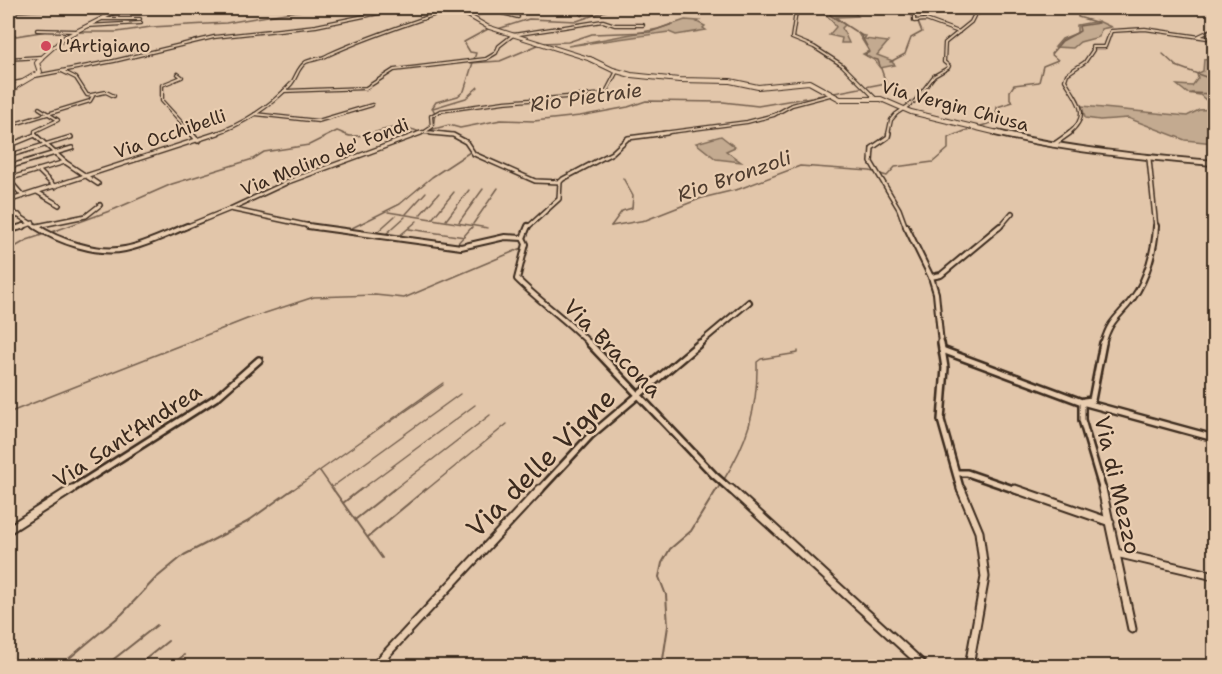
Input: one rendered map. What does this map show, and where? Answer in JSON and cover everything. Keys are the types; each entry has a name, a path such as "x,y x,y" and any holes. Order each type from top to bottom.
{"street":[{"path":"8,11 65,8"},
{"path":"35,76 41,70 37,63 41,57 86,26 123,8"},
{"path":"8,99 13,90 35,76 194,41 316,26 403,8"},
{"path":"425,8 441,11"},
{"path":"455,8 477,8"},
{"name":"Via Occhibelli","path":"8,201 198,141 236,126 284,91 293,82 298,69 307,62 441,11 455,8"},
{"name":"Via Vergin Chiusa","path":"455,8 485,26 583,54 617,71 673,79 730,81 758,87 809,82 830,95 846,100 875,98 889,101 902,108 963,125 1053,146 1215,163"},
{"path":"466,14 506,11 508,8"},
{"path":"579,8 582,14"},
{"path":"752,8 795,12 792,38 803,45 815,48 841,65 875,98"},
{"path":"969,666 985,577 979,532 962,493 941,420 945,368 936,293 931,277 911,240 899,209 871,162 872,148 888,137 891,120 902,108 915,101 929,86 934,76 948,68 949,66 944,62 944,45 971,22 975,14 988,10 988,8"},
{"path":"910,11 914,15 914,21 926,20 959,32"},
{"path":"490,12 518,17"},
{"path":"86,26 141,21 100,19"},
{"path":"110,24 120,19"},
{"path":"284,91 366,88 394,70 482,61 496,53 499,46 513,35 603,21 616,25 643,25"},
{"path":"1053,146 1080,127 1083,118 1083,109 1065,80 1067,74 1085,62 1092,47 1105,47 1111,31 1145,29 1215,39"},
{"path":"37,30 76,32"},
{"path":"1196,37 1215,30"},
{"path":"8,59 41,57"},
{"path":"62,71 76,78 87,95 106,92 114,96"},
{"path":"423,132 432,127 431,116 440,111 504,102 605,94 617,71"},
{"path":"178,74 182,77 162,85 162,102 198,141"},
{"path":"8,82 24,81"},
{"path":"8,126 88,102 92,95"},
{"path":"8,209 50,234 93,248 121,251 230,209 301,225 460,247 505,237 523,238 528,225 559,199 560,183 590,163 612,153 628,138 747,122 774,115 792,105 830,95"},
{"path":"255,114 318,121 372,105"},
{"path":"8,146 35,135 35,131 58,120 39,108"},
{"name":"Via Molino de' Fondi","path":"230,209 288,182 423,132 453,135 466,142 474,154 511,171 535,181 560,183"},
{"path":"35,135 65,162 98,184"},
{"path":"8,156 71,137"},
{"path":"8,167 72,148"},
{"name":"Via di Mezzo","path":"1132,628 1110,522 1082,420 1082,402 1092,400 1111,323 1140,287 1156,229 1149,181 1149,159 1146,157"},
{"path":"23,196 8,179 65,162"},
{"path":"38,170 54,186"},
{"path":"37,192 58,205"},
{"path":"8,231 86,216 100,205"},
{"path":"931,277 941,275 1005,223 1012,213"},
{"path":"8,219 19,215"},
{"name":"Via Bracona","path":"523,238 526,244 517,279 529,292 569,322 714,475 924,666"},
{"name":"Via delle Vigne","path":"375,666 590,436 748,302"},
{"path":"942,350 1082,402 1215,438"},
{"name":"Via Sant'Andrea","path":"8,530 217,396 259,360"},
{"path":"957,473 966,473 1110,522"},
{"path":"1116,553 1215,576"}],"shaded area":[{"path":"809,8 841,8 858,16 836,17 845,25 842,28 849,43 841,43 842,38 829,35 836,27 831,19"},
{"path":"685,20 699,21 697,22 705,26 703,28 706,30 676,35 669,32 568,46 658,29"},
{"path":"1098,21 1111,27 1101,29 1099,37 1080,42 1073,48 1055,47 1062,39 1077,33 1077,25"},
{"path":"859,35 866,36 864,39 888,42 877,55 893,61 895,65 880,68 874,60 863,54 869,51"},
{"path":"1204,59 1214,62 1214,107 1200,95 1187,93 1177,85 1192,86 1198,78 1197,74 1203,71"},
{"path":"1082,106 1187,116 1199,110 1214,109 1214,143 1185,140 1128,118 1100,120 1085,118"},
{"path":"721,136 735,147 726,151 741,162 716,159 696,143"}],"waterway":[{"path":"78,32 117,32 151,27 226,23 315,8"},
{"path":"498,29 529,19 577,21 614,8"},
{"path":"922,20 926,13 950,8"},
{"path":"1054,8 1077,13"},
{"name":"Rio Bronzoli","path":"1079,12 1080,8"},
{"name":"Rio Pietraie","path":"831,13 830,15 861,35 870,52 865,54 867,56"},
{"name":"Rio Bronzoli","path":"977,127 999,121 996,113 997,107 1013,102 1010,99 1010,91 1014,85 1039,82 1043,66 1058,60 1051,54 1062,41 1080,31 1079,26 1099,23 1078,17 1078,13"},
{"path":"890,62 905,54 911,38 922,32 918,22"},
{"path":"542,43 568,42 592,34 650,32 672,24"},
{"path":"473,63 476,53 470,52 464,42 488,29"},
{"path":"8,33 16,36 47,31"},
{"path":"54,31 71,32"},
{"path":"473,63 500,61 538,45"},
{"path":"1163,54 1176,66 1214,80"},
{"name":"Rio Pietraie","path":"834,93 886,83 878,60 874,59"},
{"path":"432,108 436,102 458,96 464,91 473,63"},
{"path":"1214,65 1214,71"},
{"path":"1214,81 1214,91"},
{"path":"433,108 466,98 478,87"},
{"path":"1191,93 1214,94"},
{"name":"Rio Pietraie","path":"430,130 449,125 460,128 501,120 534,121 580,116 628,107 646,101 723,102 758,106 829,94"},
{"path":"433,109 435,113 433,129"},
{"path":"52,232 115,209 172,184 253,159 264,152 309,145 337,131 351,136 401,127 419,132"},
{"name":"Rio Bronzoli","path":"623,178 633,196 632,208 622,211 611,226 646,220 702,198 739,189 800,166 870,171 887,176 895,167 933,162 948,149 948,138 972,128"},
{"path":"348,230 400,204 432,177 470,152"},
{"path":"473,224 498,188"},
{"path":"459,222 483,189"},
{"path":"446,220 469,190"},
{"path":"406,214 426,192"},
{"path":"432,219 454,192"},
{"path":"420,215 439,193"},
{"path":"388,212 488,228"},
{"path":"376,233 395,216"},
{"path":"386,234 405,217"},
{"path":"398,237 417,221"},
{"path":"463,237 472,227"},
{"path":"409,229 463,237"},
{"path":"8,251 27,240 45,234"},
{"path":"457,244 463,237"},
{"path":"8,413 247,319 314,297 375,295 404,298 522,248"},
{"path":"723,481 745,439 753,410 757,362 761,359 798,353 798,351"},
{"path":"291,491 443,383"},
{"path":"390,422 443,385"},
{"path":"332,487 460,394"},
{"path":"359,491 475,405"},
{"path":"392,491 490,415"},
{"path":"425,491 507,424"},
{"path":"320,471 334,491"},
{"path":"716,491 720,485"},
{"path":"60,666 122,614 155,579 184,555 247,522 293,489"},
{"path":"333,489 382,558"},
{"path":"343,503 361,489"},
{"path":"356,519 394,489"},
{"path":"368,537 426,489"},
{"path":"662,666 668,626 666,595 659,577 662,563 670,549 691,531 717,489"},
{"path":"105,666 157,625"},
{"path":"137,666 168,641"},
{"path":"171,666 184,655"}],"place":[{"name":"L'Artigiano","path":"46,46"}]}
